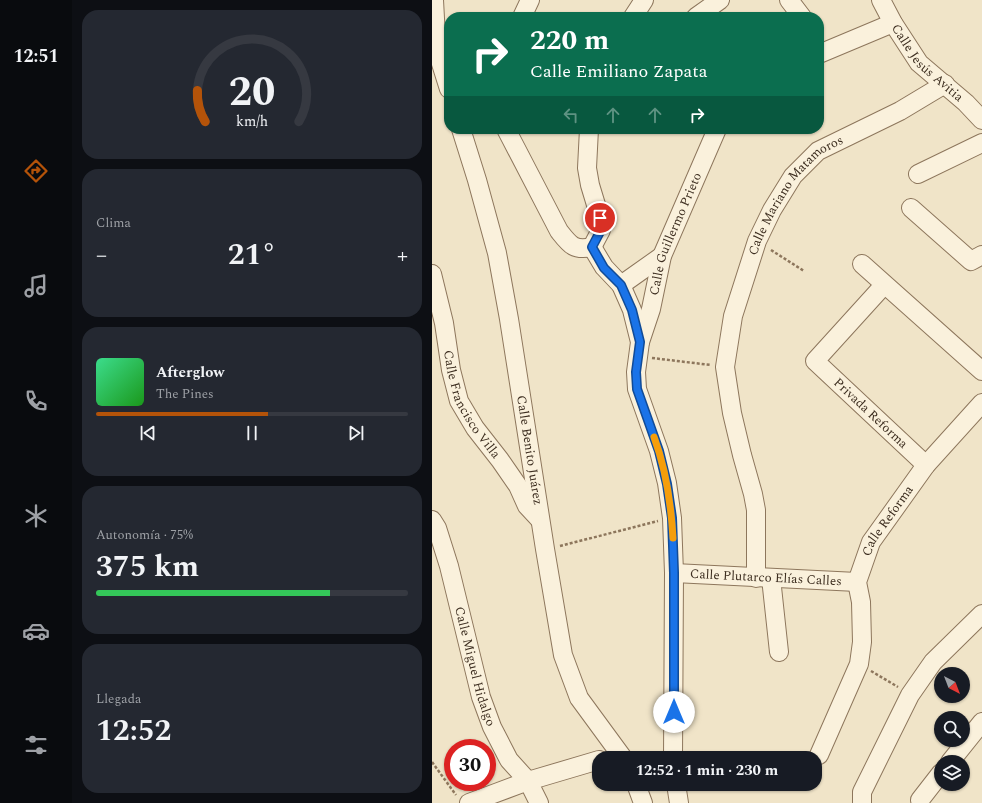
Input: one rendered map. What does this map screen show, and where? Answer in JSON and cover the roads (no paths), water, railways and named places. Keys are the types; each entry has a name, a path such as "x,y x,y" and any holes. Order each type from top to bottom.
{"street":[{"path":"434,0 438,54 444,73"},
{"path":"524,12 530,0"},
{"path":"636,12 644,0"},
{"path":"703,12 720,0"},
{"path":"789,0 798,12"},
{"name":"Calle Jesús Avitia","path":"881,0 893,23 919,63 945,84 982,120"},
{"path":"824,46 893,23"},
{"name":"Calle Mariano Matamoros","path":"779,652 763,578 753,494 732,413 725,367 733,316 757,241 772,210 794,176 818,151 900,111 945,84"},
{"name":"Calle Benito Juárez","path":"463,134 497,253 563,655 579,698 613,751"},
{"path":"509,134 559,231 570,244 582,250 592,247 601,230 600,218 590,185 587,168 589,134"},
{"name":"Calle Guillermo Prieto","path":"639,349 651,309 662,256 716,134"},
{"path":"918,174 982,143"},
{"path":"911,208 971,261 982,255"},
{"path":"592,247 604,268 621,285 632,310 639,349 636,372 637,389 659,451 667,484 672,518 674,573 673,751"},
{"path":"621,285 662,256"},
{"path":"862,264 982,371"},
{"name":"Calle Francisco Villa","path":"432,274 444,323 451,370 459,401 475,428 518,486 526,506 540,520"},
{"name":"Privada Reforma","path":"884,285 815,361 926,465"},
{"name":"Calle Reforma","path":"857,582 871,542 926,465 982,403"},
{"name":"Calle Miguel Hidalgo","path":"432,520 437,528 448,566 481,698 486,712 509,760 528,781 539,803"},
{"name":"Calle Plutarco Elías Calles","path":"674,573 857,582"},
{"path":"821,751 859,664 862,642 861,602 857,582"},
{"path":"862,803 862,792 910,695 933,662 982,614"},
{"path":"956,755 982,722"},
{"path":"463,800 592,762"},
{"path":"920,800 934,782"},
{"path":"639,791 643,803"},
{"path":"677,791 678,803"}]}
